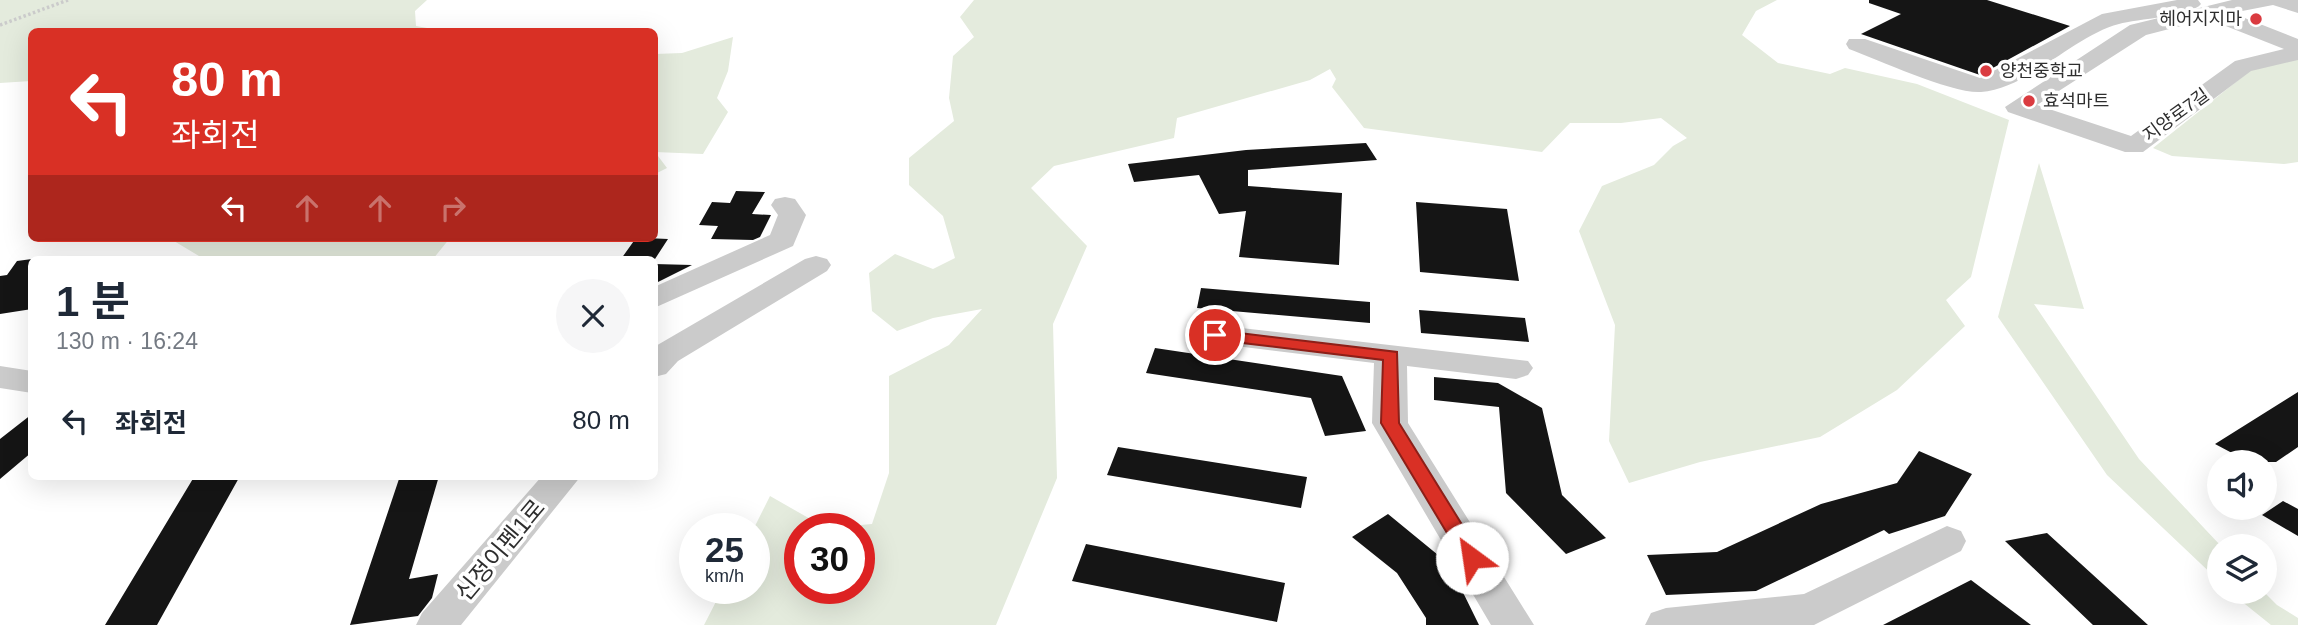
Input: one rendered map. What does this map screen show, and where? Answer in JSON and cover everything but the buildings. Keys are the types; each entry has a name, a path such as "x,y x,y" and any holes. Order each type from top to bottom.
{"street":[{"name":"지양로7길","path":"2194,5 2291,44 2298,51 2243,66 2134,146 2017,107 2138,30 2194,5 2267,0"},
{"path":"2280,0 2298,7"},
{"path":"1857,44 1965,83 1980,85 1996,81 2110,19 2194,5"},
{"path":"658,297 764,252 783,240 792,215 785,205"},
{"path":"658,357 816,265"},
{"path":"1215,335 1516,368"},
{"path":"1391,356 1390,423 1513,625"},
{"path":"0,377 28,381"},
{"name":"신정이펜1로","path":"437,625 560,480"},
{"path":"1666,625 1820,617 1947,541"}],"path":[{"path":"0,25 68,0"}],"shaded area":[{"path":"0,0 427,0 415,11 416,26 427,28 28,28 28,81 0,83"},
{"path":"974,0 1777,0 1756,11 1742,35 1778,63 1830,74 1845,68 1917,84 2009,120 1971,277 1946,300 1965,326 1897,390 1820,437 1700,462 1629,483 1609,441 1615,325 1579,231 1602,186 1654,165 1673,146 1687,138 1661,118 1621,123 1570,123 1542,152 1364,128 1332,87 1336,79 1330,69 1310,80 1177,118 1174,138 1054,166 1031,188 1087,246 1053,324 1057,478 996,625 704,625 715,604 770,604 770,513 762,513 770,496 800,513 784,513 784,604 875,604 875,515 889,473 889,376 949,345 982,309 933,318 897,331 872,311 869,273 895,254 933,269 955,258 943,216 909,185 909,158 954,121 949,98 953,56 974,37 960,17"},
{"path":"733,37 728,71 717,98 728,112 703,154 658,152 658,54 682,53"},
{"path":"2298,58 2298,162 2284,164 2172,156 2153,148 2251,70"},
{"path":"658,156 667,168 658,172"},
{"path":"2039,163 2084,309 2034,304 2139,459 2210,534 2207,534 2207,570 2107,475 1998,317"},
{"path":"176,242 447,242 435,256 199,256"},
{"path":"2245,604 2276,604 2298,618 2298,625 2271,625"}],"place":[{"name":"헤어지지마","path":"2256,19"},
{"name":"양천중학교","path":"1986,71"},
{"name":"효석마트","path":"2029,101"}],"route":[{"path":"1215,335 1391,356 1390,423 1472,558"}]}
